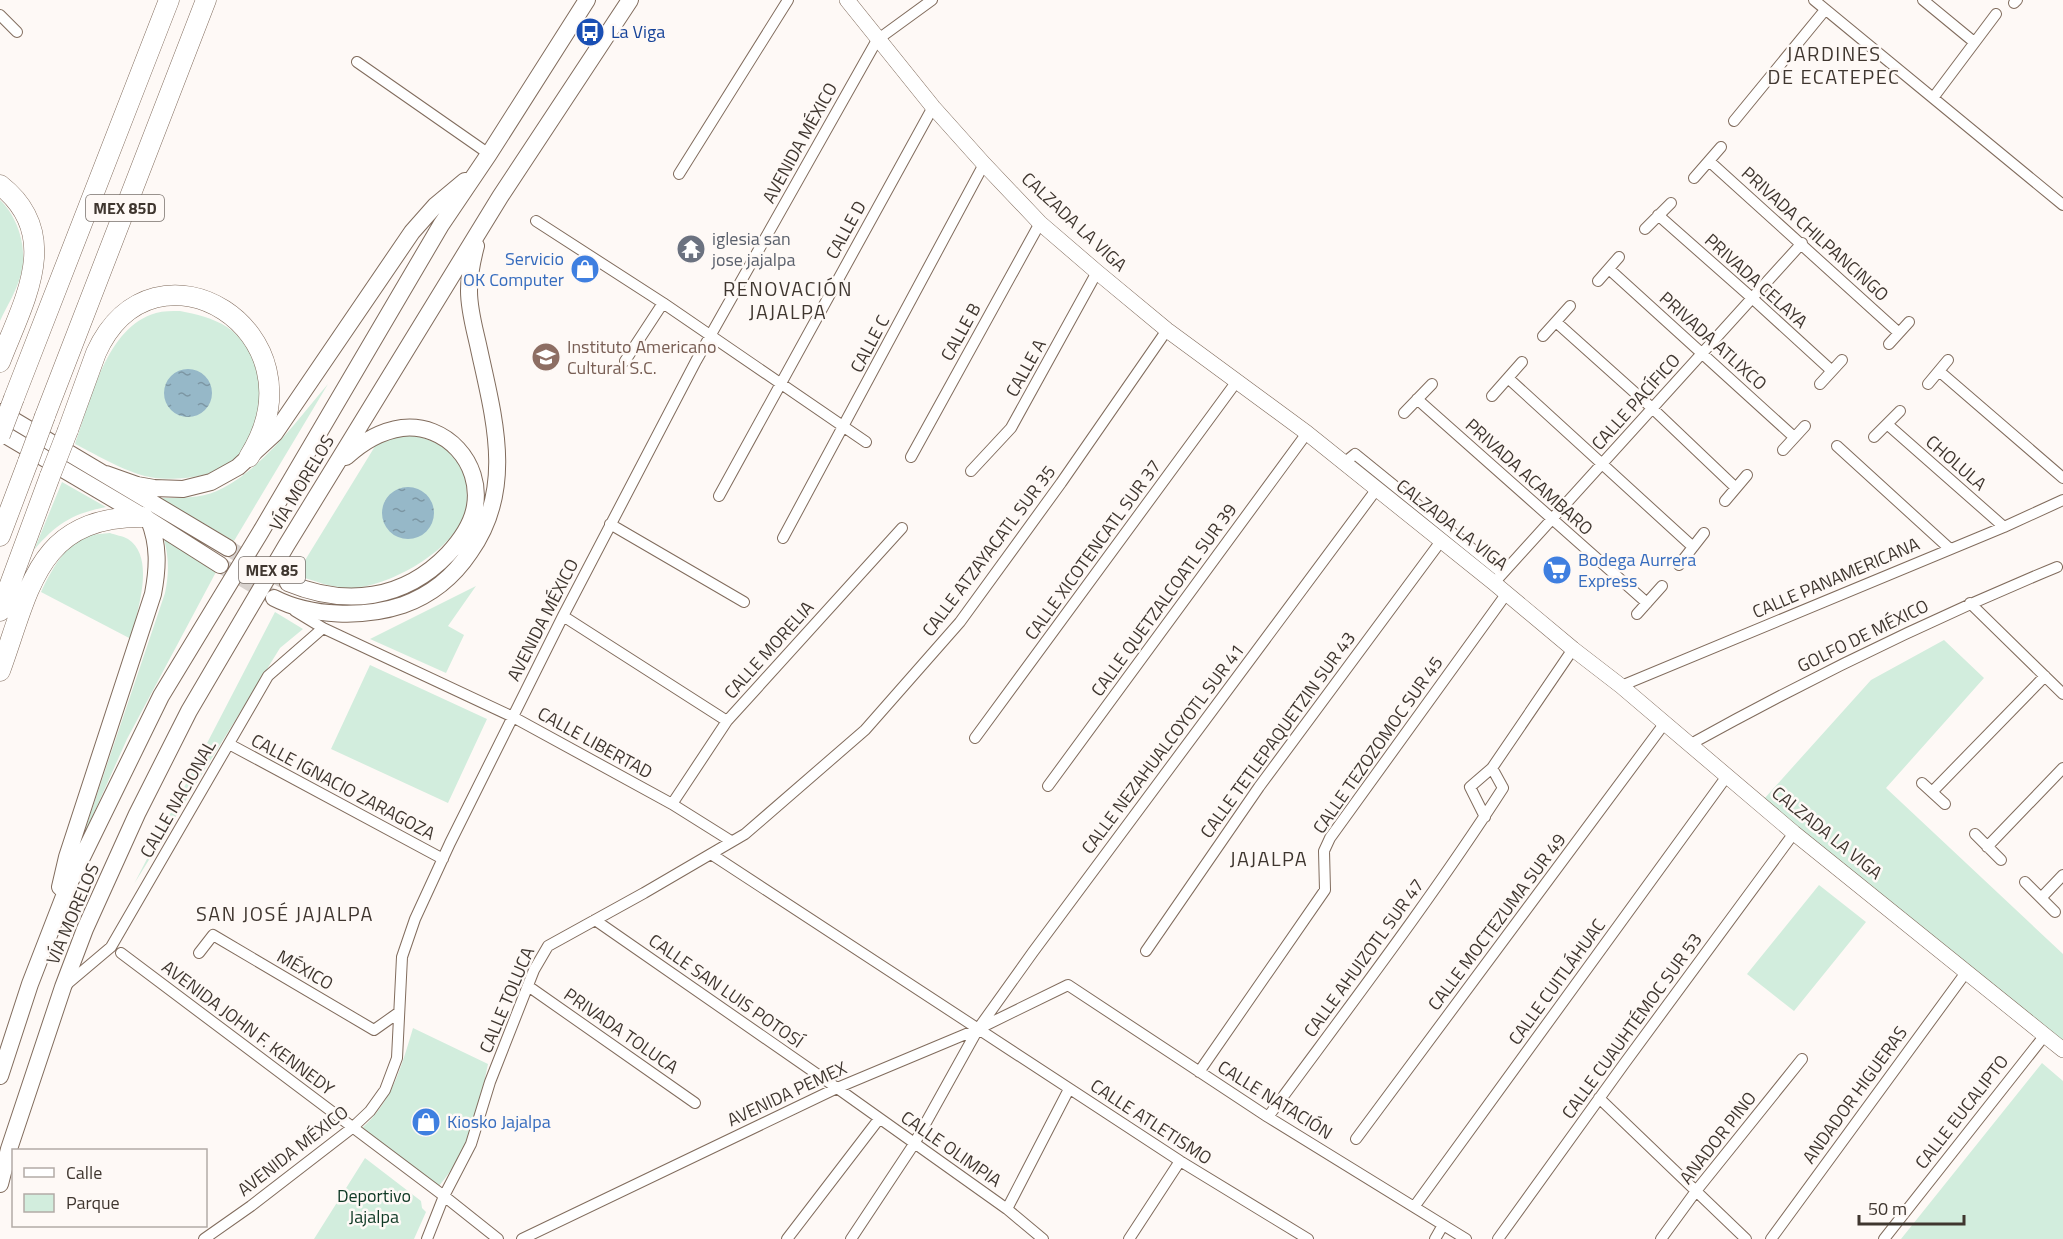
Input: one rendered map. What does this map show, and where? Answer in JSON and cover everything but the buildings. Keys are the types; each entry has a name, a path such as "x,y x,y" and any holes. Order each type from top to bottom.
{"highway":[{"name":"MEX 85D","path":"0,433 169,0"},
{"name":"MEX 85D","path":"0,536 206,0"},
{"path":"0,185 16,200 24,212 34,238 35,251 32,278 0,362"},
{"path":"0,612 101,341 117,320 135,306 155,298 168,296 194,297 217,305 236,317 251,334 263,358 269,385 268,411 261,436 249,457"},
{"path":"0,671 33,581 44,558 52,548 68,534 91,523 118,518 146,518"}],"main road":[{"name":"VÍA MORELOS","path":"0,1076 30,984 68,886 161,696 260,533 441,225 587,0"},
{"name":"VÍA MORELOS","path":"0,1184 9,1149 63,987 85,929 137,814 189,711 481,228 630,0"},
{"name":"CALZADA LA VIGA","path":"847,0 933,107 1040,223 1167,330 1307,433 1441,541 1498,578 1507,593 1573,650 1621,686 1794,833 2063,1050"},
{"path":"106,474 137,485 183,489 218,478 238,467 275,433 412,232 435,206 476,174"},
{"path":"276,599 306,608 339,613 372,612 400,606 415,600 442,583 464,560 480,536 493,501 498,450 496,428 469,293 472,260 481,228"},
{"path":"0,412 228,548"},
{"path":"288,583 337,597 367,596 395,589 420,577 443,559 463,536 472,517 476,496 470,466 459,449 450,441 420,428 402,428 382,434 350,453 331,473"},
{"path":"0,433 146,518 219,565"},
{"path":"56,917 67,857 153,594 157,551 146,518"}],"street":[{"path":"679,174 788,0"},
{"name":"AVENIDA MÉXICO","path":"204,1239 260,1200 352,1128 370,1111 385,1090 397,1058 402,957 415,919 442,859 563,616 710,335 877,40 932,0"},
{"path":"1814,0 2063,205"},
{"path":"1923,0 1974,42"},
{"path":"1734,121 1826,10"},
{"path":"1933,98 1996,14"},
{"path":"0,15 17,32"},
{"path":"357,62 489,154"},
{"name":"CALLE D","path":"719,496 933,107"},
{"path":"1694,178 1721,147"},
{"name":"PRIVADA CHILPANCINGO","path":"1709,161 1899,333"},
{"name":"CALLE C","path":"783,538 984,164"},
{"path":"1645,229 1671,202"},
{"name":"PRIVADA CELAYA","path":"1658,215 1832,371"},
{"path":"536,221 663,303 867,442"},
{"name":"CALLE B","path":"910,457 1040,223"},
{"name":"CALLE PACÍFICO","path":"1498,578 1802,243"},
{"path":"1598,281 1619,257"},
{"name":"PRIVADA ATLIXCO","path":"1609,268 1794,437"},
{"name":"CALLE A","path":"971,471 1011,428 1097,272"},
{"path":"625,361 663,303"},
{"path":"1543,336 1570,306"},
{"path":"1556,322 1652,408 1736,488"},
{"path":"1889,344 1909,322"},
{"name":"CALLE ATZAYACATL SUR 35","path":"731,841 745,834 865,730 960,622 1061,483 1167,330"},
{"path":"1820,384 1842,360"},
{"path":"1928,384 1948,360"},
{"path":"1492,396 1522,362"},
{"path":"1939,371 2063,478"},
{"path":"1508,378 1693,547"},
{"name":"CALLE XICOTENCATL SUR 37","path":"975,738 1237,381"},
{"path":"1404,413 1432,384"},
{"name":"PRIVADA ACAMBARO","path":"1417,399 1647,603"},
{"path":"1874,437 1900,411"},
{"name":"CHOLULA","path":"1887,424 2004,526"},
{"path":"1783,450 1805,426"},
{"name":"CALLE QUETZALCOATL SUR 39","path":"1048,786 1307,433"},
{"path":"1837,446 1950,549"},
{"path":"1344,463 1355,454 1498,578"},
{"path":"1725,501 1748,475"},
{"name":"CALLE NEZAHUALCOYOTL SUR 41","path":"854,1235 914,1144 978,1029 1040,942 1376,490"},
{"name":"CALLE PANAMERICANA","path":"1621,686 2063,500"},
{"path":"610,524 744,602"},
{"name":"CALLE MORELIA","path":"672,804 727,721 902,528"},
{"path":"1679,565 1704,533"},
{"name":"CALLE TETLEPAQUETZIN SUR 43","path":"1146,951 1259,787 1441,541"},
{"name":"GOLFO DE MÉXICO","path":"1689,745 1781,694 1970,603 2057,567"},
{"path":"1637,614 1662,586"},
{"name":"CALLE TEZOZOMOC SUR 45","path":"1199,1072 1325,890 1324,851 1330,838 1507,593"},
{"name":"CALLE LIBERTAD","path":"276,599 323,628 513,717 672,804 731,841"},
{"path":"1970,603 2063,694"},
{"path":"563,616 727,721"},
{"name":"CALLE NACIONAL","path":"63,987 111,947 267,676 323,628"},
{"path":"1485,817 1470,787 1492,768 1573,650"},
{"path":"1932,792 2045,676"},
{"name":"CALLE MOCTEZUMA SUR 49","path":"1356,1139 1664,724"},
{"name":"CALLE IGNACIO ZARAGOZA","path":"229,744 442,859"},
{"name":"CALLE AHUIZOTL SUR 47","path":"1268,1117 1485,817 1503,788 1492,768"},
{"path":"1987,847 2063,768"},
{"name":"CALLE CUITLÁHUAC","path":"1414,1207 1727,776"},
{"path":"1922,783 1945,804"},
{"name":"CALLE CUAUHTÉMOC SUR 53","path":"1498,1239 1794,833"},
{"path":"1975,834 2001,860"},
{"name":"CALLE TOLUCA","path":"427,1239 444,1196 471,1144 489,1085 534,970 548,946 731,841"},
{"path":"711,854 978,1029"},
{"path":"2041,898 2063,875"},
{"path":"2025,882 2055,912"},
{"name":"CALLE SAN LUIS POTOSÍ","path":"595,920 837,1088"},
{"name":"MÉXICO","path":"199,953 213,935 374,1030 398,1013"},
{"name":"AVENIDA JOHN F. KENNEDY","path":"121,952 498,1239"},
{"name":"ANDADOR HIGUERAS","path":"1771,1239 1967,971"},
{"name":"AVENIDA PEMEX","path":"522,1239 837,1088 978,1029 1068,985"},
{"name":"CALLE NATACIÓN","path":"1068,985 1268,1117 1466,1239"},
{"name":"PRIVADA TOLUCA","path":"528,986 695,1103"},
{"name":"CALLE ATLETISMO","path":"978,1029 1180,1161 1308,1239"},
{"name":"CALLE EUCALIPTO","path":"1884,1239 2044,1035"},
{"name":"ANADOR PINO","path":"1661,1239 1696,1191 1802,1059"},
{"name":"CALLE OLIMPIA","path":"837,1088 1006,1209 1043,1239"},
{"path":"1006,1209 1069,1089"},
{"path":"1599,1098 1746,1239"},
{"path":"787,1239 879,1119"},
{"path":"1128,1239 1180,1161"},
{"path":"1435,1239 1443,1225"},
{"path":"1286,1239 1292,1229"},
{"path":"854,1235 867,1239"}],"green space":[{"path":"0,200 12,215 20,234 23,264 19,280 0,321"},
{"path":"180,311 210,319 227,327 241,339 251,354 260,390 260,409 249,444 238,458 221,469 199,476 175,479 155,478 124,469 75,444 94,387 113,349 124,333 139,321 156,313"},
{"path":"328,384 234,541 159,498 192,497 216,492 239,478 280,441"},
{"path":"413,435 435,442 450,451 459,461 464,472 467,503 457,529 447,542 418,564 385,581 369,586 339,587 296,575 377,443 393,436"},
{"path":"62,482 106,507 66,521 50,533 34,550"},
{"path":"110,533 128,539 137,548 141,559 142,586 131,639 41,592 60,558 74,544 90,535"},
{"path":"164,539 216,572 127,739 81,842 165,593 168,566"},
{"path":"476,586 448,626 464,635 446,673 370,639"},
{"path":"275,612 303,629 280,648 134,884"},
{"path":"1944,640 1984,678 1886,788 2063,954 2063,1046 1764,799 1871,680"},
{"path":"370,665 487,719 448,803 331,749"},
{"path":"1819,885 1866,922 1794,1011 1747,974"},
{"path":"413,1028 488,1064 481,1096 465,1143 439,1186 362,1128 381,1107 395,1082"},
{"path":"2042,1063 2063,1081 2063,1239 1901,1239"},
{"name":"Deportivo Jajalpa","path":"365,1158 421,1201 422,1208 426,1212 414,1239 314,1239"}],"water":[{"path":"188,369 205,376 212,393 205,410 188,417 171,410 164,393 171,376"},
{"path":"403,487 413,487 423,491 430,498 434,513 430,528 423,535 413,539 403,539 393,535 386,528 382,518 382,508 386,498 393,491"}],"tunnel":[{"path":"228,548 288,583"},
{"path":"220,565 273,597"}],"place":[{"name":"La Viga","path":"590,32"},
{"name":"iglesia san jose jajalpa","path":"691,249"},
{"name":"Servicio OK Computer","path":"585,269"},
{"name":"Instituto Americano Cultural S.C.","path":"546,357"},
{"name":"Bodega Aurrera Express","path":"1557,570"},
{"name":"Kiosko Jajalpa","path":"426,1122"}],"district":[{"name":"JARDINES DE ECATEPEC","path":"1834,66"},
{"name":"RENOVACIÓN JAJALPA","path":"788,300"},
{"name":"JAJALPA","path":"1269,859"},
{"name":"SAN JOSÉ JAJALPA","path":"285,914"}]}
